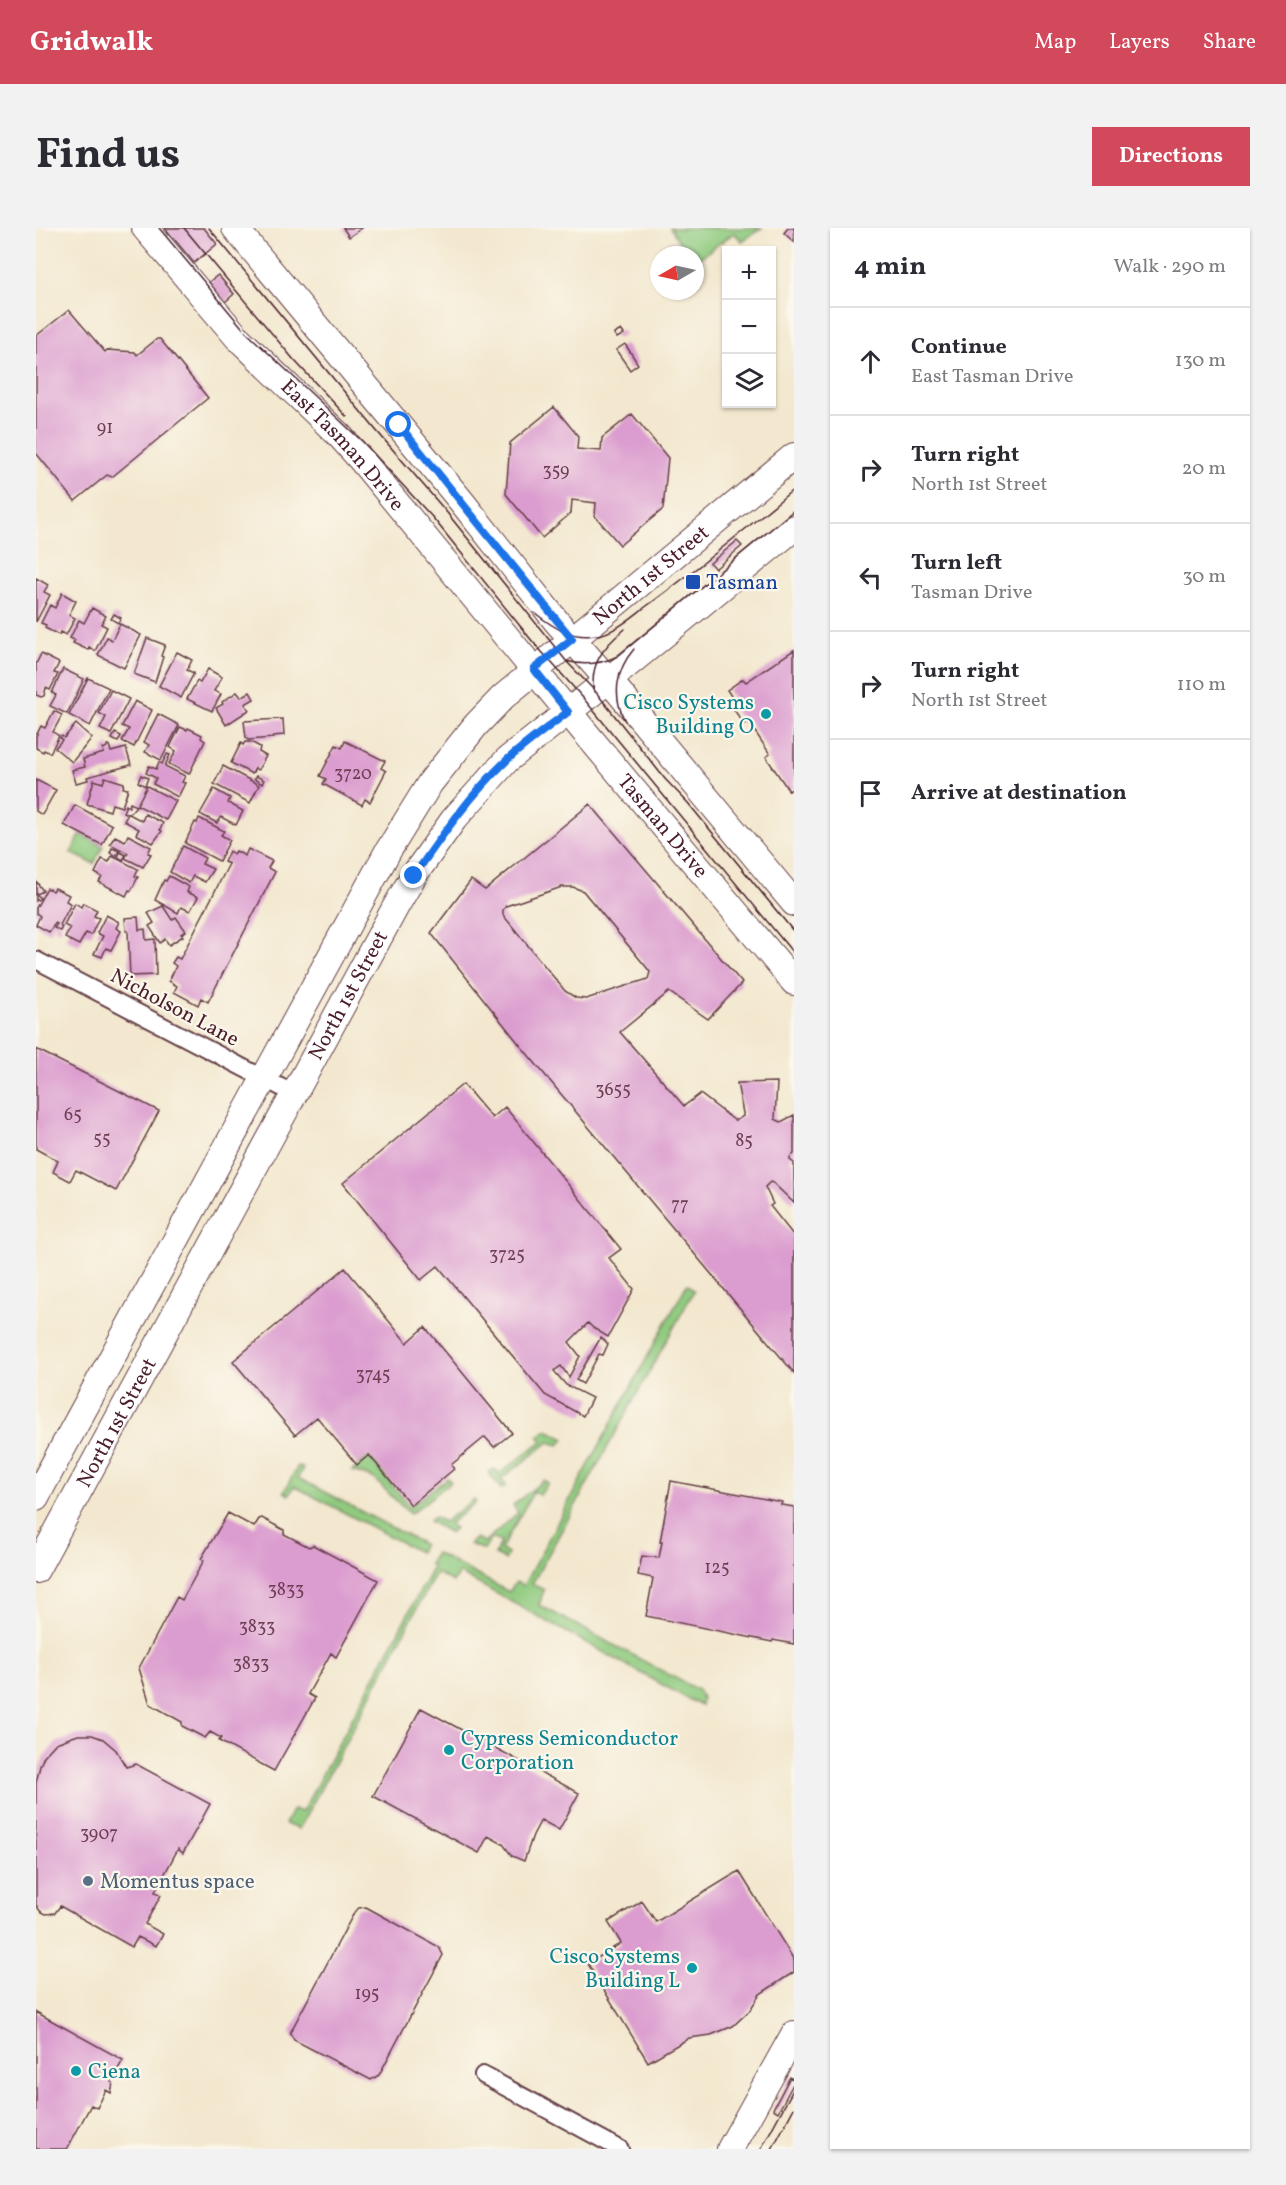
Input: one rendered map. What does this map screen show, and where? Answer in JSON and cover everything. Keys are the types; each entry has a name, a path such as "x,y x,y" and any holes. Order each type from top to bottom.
{"main road":[{"name":"East Tasman Drive","path":"145,228 238,338 340,436 363,462 534,669"},
{"path":"235,228 462,502 572,639 794,903"},
{"name":"North 1st Street","path":"36,1497 348,922 430,783 476,725 534,669 794,456"},
{"name":"North 1st Street","path":"36,1570 395,908 438,841 461,810 507,760 794,528"},
{"name":"Tasman Drive","path":"534,669 794,982"},
{"path":"730,2149 794,2034"}],"street":[{"name":"Nicholson Lane","path":"36,960 294,1094"},
{"path":"483,2075 620,2149"}],"green space":[{"path":"670,228 762,228 742,241 734,233 704,255 704,246 682,246"},
{"path":"81,834 103,846 94,864 71,853"},
{"path":"687,1284 694,1291 532,1584 544,1590 539,1605 698,1690 702,1698 701,1706 459,1573 453,1582 436,1573 299,1829 285,1824 293,1809 302,1812 433,1567 429,1564 436,1553 509,1592 516,1582 523,1586"},
{"path":"547,1430 565,1439 559,1445 549,1442 501,1479 506,1486 501,1489 488,1472 495,1469 499,1474 542,1441 538,1436"},
{"path":"369,1457 410,1507 447,1478 451,1482 410,1514 373,1478 352,1471"},
{"path":"298,1466 303,1468 298,1478 423,1544 419,1552 294,1486 289,1495 284,1492"},
{"path":"544,1480 548,1483 540,1495 534,1491 501,1549 508,1554 505,1560 495,1555 501,1542 491,1538 484,1550 469,1544 476,1538 484,1542 518,1513 513,1505"},
{"path":"474,1499 476,1502 449,1524 455,1528 450,1533 429,1521 434,1517 444,1522"}],"building":[{"path":"165,228 204,228 217,244 194,263"},
{"path":"343,228 362,228 349,237"},
{"path":"788,228 794,228 794,242 784,233"},
{"path":"218,275 234,294 225,302 209,282"},
{"path":"69,310 105,352 107,350 135,352 137,355 160,339 208,398 112,477 107,475 75,501 36,453 36,336"},
{"path":"621,330 624,334 617,338 614,334"},
{"path":"625,344 638,364 630,370 616,350"},
{"path":"554,407 578,436 577,449 601,451 602,438 632,414 668,458 663,509 620,545 595,516 596,503 572,500 571,513 542,538 506,494 510,443"},
{"path":"737,541 742,546 715,569 710,563"},
{"path":"36,578 48,585 44,592 50,595 36,622"},
{"path":"62,593 76,601 69,615 75,618 66,635 60,632 59,635 45,628 46,625 41,623 50,605 55,608"},
{"path":"92,608 106,616 101,624 107,627 95,651 73,643 75,640 70,638 79,620 84,623"},
{"path":"114,614 121,618 118,623 111,619"},
{"path":"120,624 141,635 124,668 98,655 107,637 112,640"},
{"path":"147,638 165,645 155,682 134,674"},
{"name":"Cisco Systems Building O","path":"794,650 794,788 789,791 766,757 770,754 748,721 744,724 732,707 737,705 727,690 743,679 746,682"},
{"path":"177,652 192,660 187,670 194,673 181,698 159,686"},
{"path":"41,654 59,663 54,673 58,674 50,690 46,688 44,696 41,697 36,695 36,664"},
{"path":"63,669 84,679 67,714 50,706 56,695 52,693"},
{"path":"208,669 222,677 214,691 221,694 212,711 187,699 197,681 200,683"},
{"path":"88,678 109,688 90,726 69,715"},
{"path":"111,690 129,699 111,734 100,729 106,717 99,713"},
{"path":"237,692 241,697 250,692 254,699 245,704 249,710 226,725 216,708"},
{"path":"135,701 152,710 134,747 122,741 129,729 122,726"},
{"path":"54,711 62,715 53,732 59,736 50,753 44,750 43,752 36,748 36,736 41,726 45,728"},
{"path":"158,714 179,725 161,760 145,752 149,745 144,742"},
{"path":"283,719 284,735 248,740 246,738 244,721"},
{"path":"76,724 92,738 72,762 55,748 62,740 60,738 62,736 64,738"},
{"path":"180,727 202,735 201,738 205,741 189,774 169,764 176,751 170,747"},
{"path":"115,733 121,736 118,742 112,739"},
{"path":"345,741 385,761 381,768 386,771 370,802 365,799 362,805 323,784 326,779 320,776 336,745 342,748"},
{"path":"245,742 251,742 260,747 259,752 266,756 258,770 255,768 252,774 231,763 241,743 243,745"},
{"path":"107,745 111,752 126,748 131,765 87,777 88,780 76,783 72,770 85,767 83,759 104,753 103,749"},
{"path":"167,754 170,755 165,766 185,776 182,782 185,783 178,797 153,784 156,778 146,773 149,766 156,769 159,762 162,764"},
{"path":"223,766 259,785 250,803 214,784"},
{"path":"141,775 148,778 145,786 138,782"},
{"path":"256,776 264,780 262,784 254,779"},
{"path":"105,777 124,783 123,788 128,789 122,807 112,804 110,811 87,804 94,780 103,783"},
{"path":"36,780 56,790 42,815 36,811"},
{"path":"147,786 176,801 166,820 137,805"},
{"path":"214,789 230,798 228,803 243,811 236,825 221,817 217,823 200,814"},
{"path":"130,803 136,806 129,814 142,821 145,814 163,823 160,830 162,831 153,843 136,834 139,829 124,821 128,814 123,812 126,805 129,807"},
{"path":"590,804 742,983 708,1019 669,992 620,1032 684,1106 700,1094 737,1120 743,1116 743,1113 737,1083 777,1082 775,1119 781,1122 794,1115 794,1154 790,1160 794,1163 794,1203 773,1183 770,1182 765,1187 773,1204 770,1206 794,1236 794,1373 520,1045 431,933 471,880 485,890","holes":["562,887 573,887 583,891 647,968 650,972 648,979 586,999 576,998 565,991 503,915 506,906"]},
{"path":"75,805 112,825 102,845 64,825"},
{"path":"199,818 224,831 221,835 230,840 219,861 185,843"},
{"path":"128,835 151,847 148,853 151,854 143,867 125,858 128,853 110,844 115,836 125,841"},
{"path":"183,846 205,858 202,864 213,869 205,882 193,876 189,883 170,872"},
{"path":"112,848 119,851 116,856 110,853"},
{"path":"248,849 272,861 268,868 275,872 208,1002 201,998 198,1005 174,992 177,986 169,981 176,966 172,963 176,957 180,959 229,864 224,862 229,851 234,854 236,851 245,856"},
{"path":"120,852 126,855 123,860 118,857"},
{"path":"112,856 138,869 135,876 138,877 126,896 99,882 102,877 95,873 102,859 109,862"},
{"path":"169,876 189,887 187,892 198,897 190,911 181,907 178,913 155,900 164,880 166,881"},
{"path":"36,881 43,891 37,894 40,898 36,901"},
{"path":"47,888 53,891 55,888 69,895 66,901 71,904 60,925 62,927 60,931 54,928 57,924 55,923 49,932 36,925 40,916 36,913 36,908"},
{"path":"75,903 81,907 83,903 97,910 94,916 99,918 91,935 86,933 79,945 65,938 70,928 64,925"},
{"path":"163,906 172,920 176,917 186,931 181,934 183,936 169,945 165,939 160,943 149,926 154,923 148,913"},
{"path":"106,915 119,922 116,928 121,931 111,950 106,948 102,957 94,954 103,936 97,933"},
{"path":"138,917 139,930 145,929 146,940 155,939 156,975 130,976 128,931 126,931 125,918"},
{"path":"36,1049 159,1111 116,1191 76,1170 70,1181 53,1172 58,1161 36,1149"},
{"path":"463,1084 492,1118 505,1107 621,1249 609,1258 634,1289 608,1337 588,1323 569,1342 580,1356 569,1377 561,1366 554,1371 566,1385 592,1398 583,1416 545,1395 438,1266 421,1280 343,1183"},
{"path":"345,1268 407,1343 425,1327 512,1433 494,1447 485,1437 451,1465 454,1469 411,1505 369,1455 357,1465 317,1417 295,1435 233,1361"},
{"path":"601,1337 608,1344 603,1355 599,1354 583,1384 576,1380"},
{"path":"671,1481 782,1502 781,1505 794,1507 794,1644 773,1640 772,1642 646,1616 653,1578 638,1575 642,1556 659,1558"},
{"path":"228,1513 254,1527 262,1518 284,1530 284,1534 309,1547 313,1545 378,1580 336,1657 331,1653 308,1694 315,1698 274,1771 219,1741 221,1738 210,1732 205,1738 182,1726 182,1722 150,1704 139,1668 177,1597 182,1600 204,1560 201,1559"},
{"name":"Cypress Semiconductor Corporation","path":"421,1708 579,1793 559,1830 541,1820 524,1861 512,1856 503,1844 488,1836 479,1853 373,1796"},
{"path":"78,1735 92,1735 103,1739 116,1750 126,1767 136,1764 210,1804 183,1853 178,1849 155,1892 161,1895 145,1924 163,1934 156,1946 138,1937 132,1947 60,1906 55,1913 46,1914 36,1905 36,1783 40,1766 44,1756 56,1743"},
{"name":"Cisco Systems Building L","path":"739,1871 794,1960 794,1972 760,1994 750,2010 733,2026 711,2035 689,2038 648,2062 588,1964 621,1943 608,1922 642,1901 656,1922"},
{"path":"366,1907 439,1947 443,1955 379,2075 371,2080 294,2040 290,2033 355,1911"},
{"name":"Ciena","path":"36,2012 123,2060 111,2082 113,2083 111,2093 106,2090 97,2108 91,2105 67,2149 36,2149"},
{"path":"790,2077 794,2082 778,2112 773,2109"}],"tram line":[{"path":"159,228 246,332 363,442 433,518 533,642 584,699 794,954"},
{"path":"184,228 294,360 347,417"},
{"path":"209,228 444,509 567,662 595,691 665,779 688,803 794,932"},
{"path":"535,613 556,628 571,634 588,636 610,631 628,620 720,550 794,489"},
{"path":"566,661 592,663 618,656 794,510"},
{"path":"594,692 596,664 605,649 625,629"},
{"path":"625,721 618,702 618,684 623,666 634,649"},
{"path":"761,2149 794,2088"},
{"path":"772,2149 794,2108"}],"place":[{"name":"Tasman","path":"693,582"},
{"name":"Cisco Systems Building O","path":"766,714"},
{"name":"Cypress Semiconductor Corporation","path":"449,1750"},
{"name":"Momentus space","path":"88,1881"},
{"name":"Cisco Systems Building L","path":"692,1968"},
{"name":"Ciena","path":"76,2071"}],"route":[{"path":"399,425 572,639 534,669 568,712 507,760 475,794 432,848 414,876"}]}
